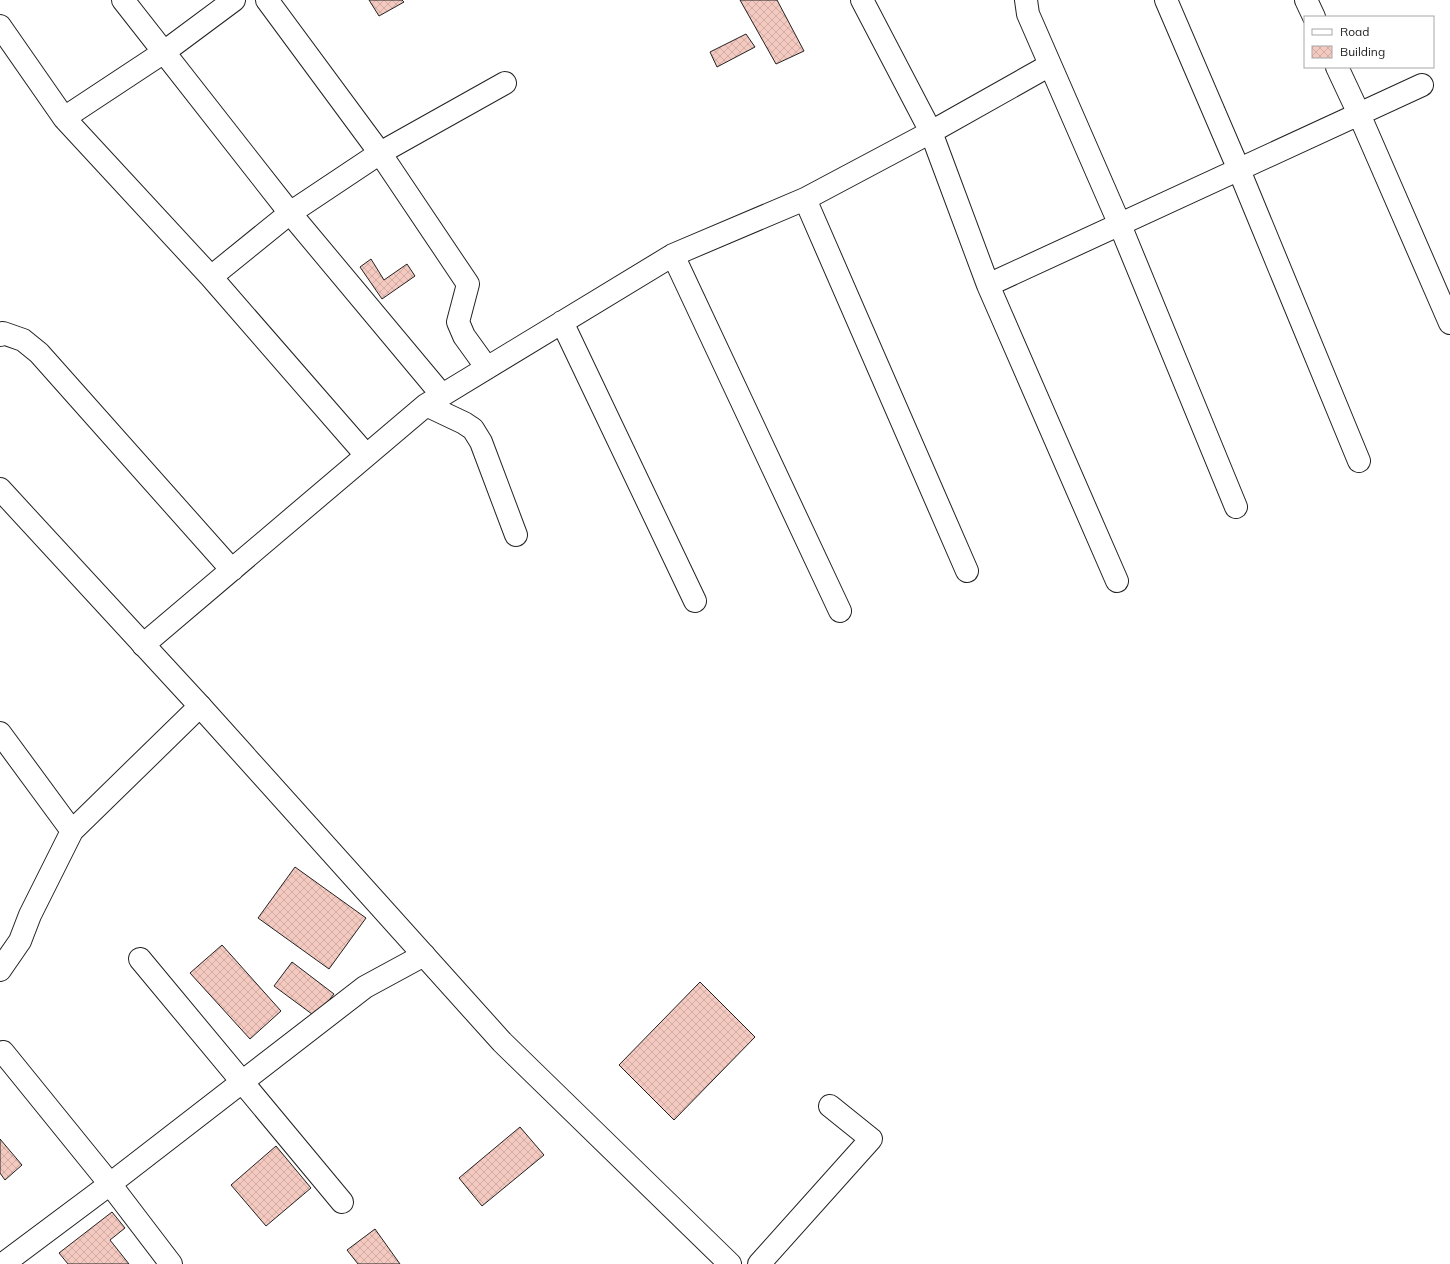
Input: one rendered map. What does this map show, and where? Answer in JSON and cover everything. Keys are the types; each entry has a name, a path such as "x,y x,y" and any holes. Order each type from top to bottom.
{"street":[{"path":"123,0 434,400 473,429 481,442 516,535"},
{"path":"64,118 164,52 234,0"},
{"path":"266,0 380,153 468,284 458,322 464,336 487,368"},
{"path":"862,0 931,132 988,285 1117,581"},
{"path":"1026,0 1028,14 1120,225 1236,507"},
{"path":"1166,0 1239,170 1359,461"},
{"path":"1306,0 1314,16"},
{"path":"0,26 64,118 211,277 366,455"},
{"path":"143,645 366,455 434,400 673,255 805,199 931,132 1050,65"},
{"path":"1337,68 1450,323"},
{"path":"211,277 290,213 380,153 505,83"},
{"path":"988,285 1422,85"},
{"path":"805,199 967,571"},
{"path":"673,255 840,611"},
{"path":"562,322 695,601"},
{"path":"0,335 3,333 23,340 39,353 232,570"},
{"path":"0,489 200,706 502,1042 730,1264"},
{"path":"0,970 20,941 30,915 72,831 200,706"},
{"path":"0,733 72,831"},
{"path":"3,1264 110,1184 365,987 424,955"},
{"path":"140,959 342,1202"},
{"path":"3,1052 110,1184 171,1264"},
{"path":"759,1264 871,1140 830,1106"}],"building":[{"path":"369,0 402,0 404,2 379,16"},
{"path":"740,0 777,0 804,51 776,64"},
{"path":"746,34 755,47 717,67 710,52"},
{"path":"371,259 384,280 407,264 415,276 382,299 360,267"},
{"path":"295,867 366,918 329,969 258,918"},
{"path":"222,945 281,1011 250,1039 190,973"},
{"path":"292,962 334,994 316,1017 274,986"},
{"path":"700,982 755,1037 674,1120 619,1065"},
{"path":"520,1127 544,1155 482,1206 459,1178"},
{"path":"0,1139 22,1165 5,1180 0,1173"},
{"path":"276,1146 311,1188 266,1226 231,1185"},
{"path":"112,1212 125,1228 110,1240 129,1264 68,1264 59,1253"},
{"path":"375,1229 400,1264 358,1264 347,1250"}]}
